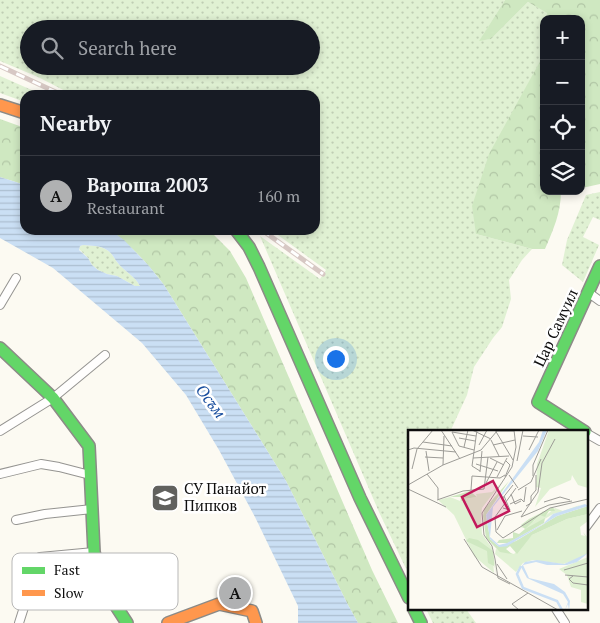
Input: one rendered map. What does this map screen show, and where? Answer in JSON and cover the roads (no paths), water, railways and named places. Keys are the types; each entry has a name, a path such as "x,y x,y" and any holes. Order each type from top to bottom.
{"street":[{"path":"0,105 20,111"},
{"path":"240,235 250,247 360,498 408,596"},
{"name":"Цар Самуил","path":"582,430 538,402 600,266"},
{"path":"0,305 16,278"},
{"path":"589,292 600,301"},
{"path":"0,348 53,398 89,446 94,552 83,553"},
{"path":"0,431 53,398 105,355"},
{"path":"588,434 600,441"},
{"path":"0,474 41,464 59,466 90,475"},
{"path":"588,524 600,508"},
{"path":"16,520 45,514 92,509"},
{"path":"168,623 219,604 252,611 256,623"},
{"path":"19,623 23,610"},
{"path":"119,610 127,623"},
{"path":"414,610 421,623"},
{"path":"557,610 565,623"}],"water":[{"name":"Осъм","path":"0,177 20,183 20,235 117,235 149,266 164,285 286,481 358,623 298,623 298,606 255,517 219,450 186,395 142,343 53,268 0,238","holes":["83,245 95,246 109,251 140,286 135,286 117,276 98,270 79,250 80,246"]}],"railway":[{"path":"0,66 51,90"},
{"path":"269,235 323,274"}],"place":[{"name":"СУ Панайот Пипков","path":"165,498"},
{"name":"Вароша 2003","path":"235,593"}]}
